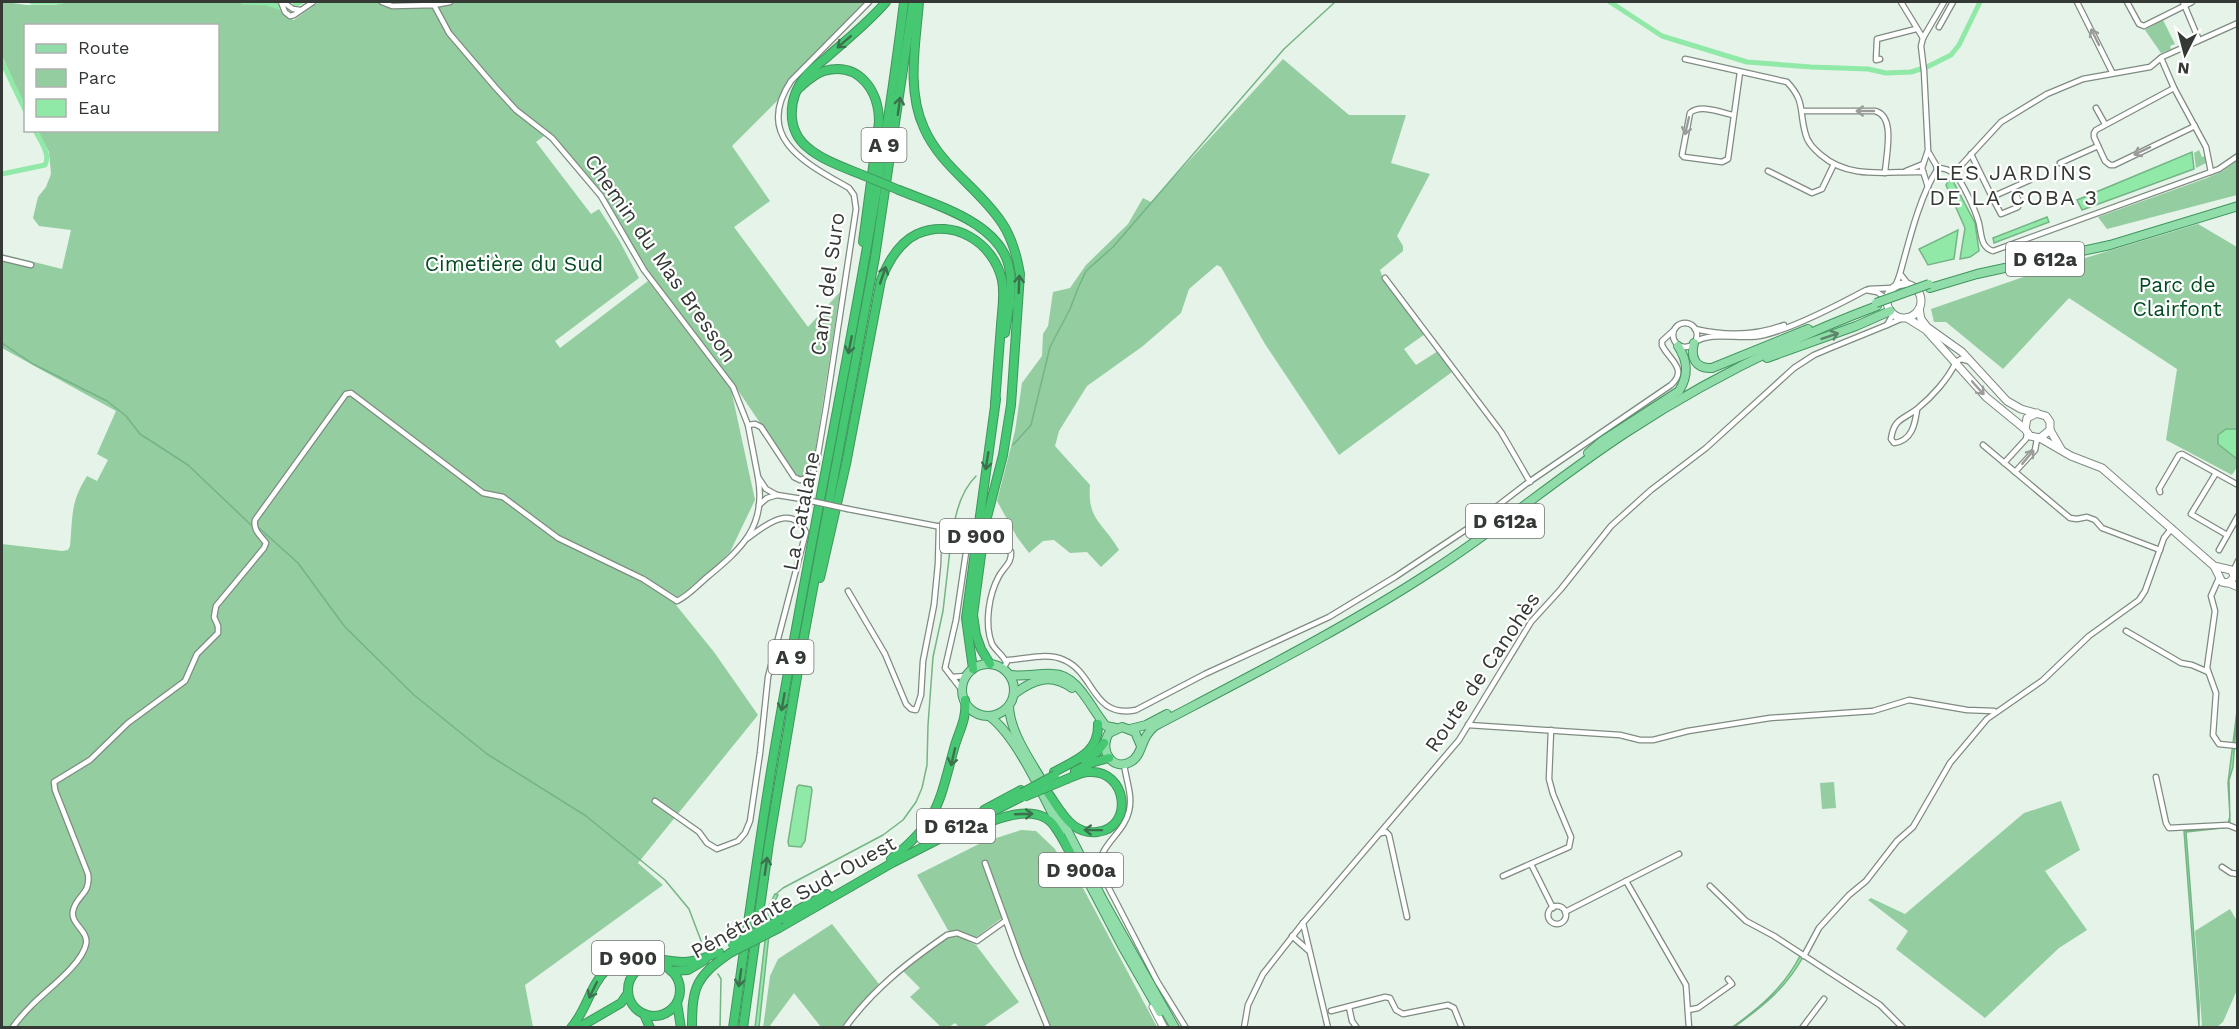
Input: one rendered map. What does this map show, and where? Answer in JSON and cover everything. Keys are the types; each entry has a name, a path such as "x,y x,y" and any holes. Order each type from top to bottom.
{"highway":[{"path":"886,2 805,77 793,101 791,118 794,128 800,140 817,155 974,222 991,236 1004,255 1010,272 1011,405"},
{"name":"La Catalane","path":"733,1028 773,759 861,288 904,2"},
{"name":"La Catalane","path":"743,1028 776,802 811,598 866,313 894,140 913,2"},
{"path":"919,2 914,74 915,99 923,126 935,149 1003,224 1017,257 1019,287 1011,405"},
{"path":"798,89 823,71 846,71 861,77 870,86 879,106 879,122 858,270 861,288"},
{"path":"811,598 819,585 844,474 881,280 886,266 896,251 916,235 931,230 960,231 983,245 996,262 1004,292 995,404"},
{"path":"995,404 1010,301"},
{"name":"D 900","path":"970,673 966,618 995,404"},
{"name":"D 900","path":"990,664 976,635 974,615 985,525 1003,455 1011,405"},
{"path":"891,861 918,836 942,799 956,742 964,721 965,700"},
{"path":"1058,776 1093,747 1099,736 1098,724"},
{"name":"D 612a","path":"1023,794 1090,757 1105,740"},
{"name":"D 612a","path":"1058,776 1109,758"},
{"path":"1048,793 1065,817 1079,829 1100,832 1108,829 1119,818 1121,792 1108,777 1089,772 1058,776"},
{"name":"Pénétrante Sud-Ouest","path":"891,861 1010,803 1023,794"},
{"name":"Pénétrante Sud-Ouest","path":"680,989 683,981 693,972 731,949 944,832 1023,794"},
{"name":"D 900a","path":"891,861 905,860 976,827 1010,816 1033,814 1048,819 1054,825 1075,864 1084,875"},
{"path":"692,1028 692,1002 696,987 709,969 731,949"},
{"name":"Pénétrante Sud-Ouest","path":"571,1028 579,1018 598,980 613,964 631,957 642,956 686,962 731,949"},
{"name":"Pénétrante Sud-Ouest","path":"671,971 688,970 719,952"},
{"path":"656,964 671,971 680,989 676,1003 670,1010 662,1015 653,1016 644,1014 634,1007 628,993 632,976 644,966 656,964"},
{"name":"D 900","path":"578,1028 621,1002 628,993"},
{"name":"D 900","path":"676,1003 681,1028"},
{"path":"588,1028 621,1009 634,1007"},
{"path":"644,1014 650,1028"}],"main road":[{"name":"D 612a","path":"1130,729 1146,725 1351,616 1459,547 1588,453 1658,408 1733,365 1832,320 1975,271 2160,229 2238,206"},
{"name":"D 612a","path":"1141,746 1144,738 1155,726 1353,620 1428,574 1472,545 1615,440 1680,399 1767,353 1876,304"},
{"path":"1680,399 1758,361 1892,313"},
{"path":"1694,343 1692,356 1694,361 1702,367 1712,368 1832,320"},
{"path":"1588,453 1602,441 1679,391 1687,369 1678,345"},
{"path":"990,664 1005,665 1014,684 1014,694 1009,706 996,715 989,716 974,712 965,700 962,690 970,673 990,664"},
{"path":"1010,675 1054,674 1065,677 1076,685 1106,726 1130,729 1138,736 1141,746 1138,756 1129,763 1113,762 1105,751 1105,740 1098,724 1072,687 1059,680 1037,681 1026,685 1014,694"},
{"name":"D 900a","path":"1009,706 1009,716 1015,730 1150,984 1177,1028"},
{"name":"D 900a","path":"989,716 1005,730 1017,748 1122,946 1170,1028"},
{"path":"1105,740 1117,728"}],"street":[{"path":"282,2 285,12 291,16 313,2"},
{"path":"382,2 392,6 434,5 450,2"},
{"name":"Cami del Suro","path":"748,425 755,424 761,427 794,477 800,480 811,476 816,466 856,209 854,195 849,188 803,161 790,148 780,130 778,108 782,94 791,81 869,2"},
{"path":"1901,2 1923,38"},
{"path":"1937,168 1928,150 1921,46 1923,38 1944,2"},
{"path":"1939,27 1953,2"},
{"path":"2077,2 2112,72"},
{"path":"2127,2 2139,24 2144,26 2184,3 2192,2"},
{"path":"2184,3 2199,40"},
{"name":"Chemin du Mas Bresson","path":"434,5 449,33 495,87 516,110 552,138 601,196 644,270 733,387 748,425 761,495 759,505"},
{"path":"1954,173 2001,122 2068,84 2112,72 2150,66 2161,58 2238,23"},
{"path":"1880,59 1876,60 1877,39 1916,28"},
{"path":"2161,58 2174,88 2206,147 2211,172"},
{"path":"1685,59 1787,82 1797,92 1804,130 1809,143 1834,164 1851,171 1933,175"},
{"path":"1733,115 1700,108 1690,113 1682,154 1684,157 1725,162 1728,159 1740,72"},
{"path":"2174,88 2105,124 2094,133 2105,161 2114,165 2195,126"},
{"path":"2096,108 2105,124"},
{"path":"1802,111 1881,112 1888,124 1886,173"},
{"path":"2060,163 2098,146"},
{"path":"1928,150 1924,163 1928,188"},
{"path":"1971,154 2001,213 2018,207 2019,201 2013,188"},
{"path":"1937,168 1944,168 1954,173 1979,220 1983,243 1988,250 1993,251 2211,172 2238,156"},
{"path":"1903,172 1924,163 1933,162"},
{"path":"1768,171 1812,193 1818,192 1825,185 1834,164"},
{"path":"1887,299 1901,275 1903,261 1937,168"},
{"path":"1992,197 2030,180"},
{"path":"2,258 31,265"},
{"path":"1901,275 1908,284 1916,288 1921,296 1919,309 1921,319 1927,327 1962,352 2007,401 2021,409 2043,414 2049,419 2050,430 2063,451"},
{"path":"1385,278 1501,432 1530,482"},
{"path":"1011,552 1010,563 1000,573 990,600 992,644 1005,665 1008,660 1044,657 1063,659 1077,669 1099,699 1108,706 1126,712 1136,710 1204,674 1329,617 1395,577 1470,527 1530,482 1676,381 1677,363 1663,348 1662,341 1676,326 1684,323 1695,329 1724,334 1757,333 1786,324 1866,290 1908,284"},
{"path":"1673,331 1673,338 1678,345 1684,347 1706,337 1750,337 1776,332 1866,290 1877,292 1887,299 1892,313 1887,325"},
{"path":"1905,318 1919,309"},
{"path":"1892,313 1926,330 1954,366 1962,369 1986,397 2026,431 2102,468 2214,566 2228,575 2238,587"},
{"name":"Route de Canohès","path":"1244,1028 1254,991 1263,974 1303,922 1449,753 1531,622 1611,526 1651,490 1706,448 1794,368 1823,351 1905,318"},
{"path":"1694,343 1697,334 1695,329"},
{"path":"1665,338 1673,338"},
{"path":"1917,410 1914,428 1904,441 1894,443 1891,439 1892,429 1904,417 1917,410 1935,392 1961,359 1967,360 1978,368"},
{"path":"12,1028 78,960 87,940 73,920 72,914 73,908 87,891 88,874 55,790 54,782 90,760 128,723 185,681 197,654 218,633 214,617 216,606 264,548 266,543 255,527 255,520 346,394 351,393 483,493 503,497 558,538 643,579 677,601 739,550 746,540 759,505 767,498 777,495"},
{"path":"2004,463 2026,439 2027,418 2037,413"},
{"path":"1904,417 1908,417 1915,423"},
{"path":"2015,472 2034,450 2039,438 2050,430"},
{"path":"1983,445 2070,518 2087,517 2095,520 2102,528 2160,550"},
{"path":"2160,492 2159,489 2178,455 2182,454 2238,485"},
{"path":"2216,473 2191,514 2227,535"},
{"path":"758,477 766,489 777,495 962,531 968,539 956,620 945,668 962,690"},
{"path":"2219,550 2238,516"},
{"path":"655,801 699,832 707,843 717,849 738,840 745,833 750,821 768,677 806,532 802,525 791,519 779,518 771,520 746,540"},
{"path":"848,591 885,654 906,704 911,710 916,710 921,695 923,661 934,605 939,526"},
{"path":"1804,956 1819,928 1866,881 1897,841 1922,815 1950,763 1996,710 2043,680 2089,636 2139,600 2145,591 2164,538 2172,528"},
{"path":"2237,746 2219,744 2215,741 2213,735 2216,693 2208,668 2215,611 2211,596 2238,561"},
{"path":"2126,631 2181,663 2192,665 2209,673"},
{"path":"952,677 970,673"},
{"path":"1468,725 1620,735 1640,740 1653,740 1688,731 1770,718 1873,711 1909,700 1967,710 1988,712 1996,710"},
{"path":"1503,876 1569,847 1571,843 1571,837 1552,794 1549,779 1551,730"},
{"path":"1124,764 1130,794 1129,810 1125,821 1102,851 1099,869 1157,981 1186,1028"},
{"path":"2156,777 2169,828 2228,825 2238,829"},
{"path":"1380,833 1386,832 1389,835 1407,917"},
{"path":"1565,912 1679,854"},
{"path":"985,863 1005,921 1048,1028"},
{"path":"1531,864 1553,908"},
{"path":"2222,867 2231,873 2238,874"},
{"path":"1626,881 1686,985 1689,1025 1682,1028"},
{"path":"1710,886 1746,921 1880,1005 1903,1028"},
{"path":"1553,908 1548,915 1554,924 1560,924 1564,920 1565,912"},
{"path":"1553,908 1561,908 1565,912"},
{"path":"845,1028 882,984 947,935 957,933 977,941 1005,921"},
{"path":"1303,922 1328,1028"},
{"path":"1292,936 1309,951"},
{"path":"1122,946 1164,1028"},
{"path":"1688,1010 1698,1008 1732,984 1728,979"},
{"path":"1331,1011 1385,997 1390,998 1396,1010 1403,1014 1448,1005 1454,1008 1462,1028"},
{"path":"1802,1028 1824,999"},
{"path":"1349,1007 1352,1021 1357,1028"}],"green space":[{"name":"Cimetière du Sud","path":"68,2 277,2 282,13 294,20 319,2 379,2 392,8 433,7 447,34 515,111 544,136 536,142 591,214 599,209 639,278 555,341 560,348 648,281 731,389 755,500 730,552 676,605 714,652 758,715 638,863 663,885 525,985 533,1027 2,1027 2,544 68,550 73,510 78,494 87,476 97,481 108,460 97,454 116,411 2,348 2,254 62,269 71,230 39,226 33,218 38,197 46,187 51,174 49,152 39,132 219,132 219,24 24,24 24,104 2,56 2,3 55,5"},
{"path":"388,2 866,2 789,79 777,101 732,146 770,201 734,227 808,327 840,292 813,466 809,474 796,476 735,386 645,269 603,195 553,137 518,108 497,86 451,32 435,3 414,5"},
{"path":"2163,20 2175,44 2170,46 2171,49 2161,53 2145,30"},
{"path":"1283,59 1349,115 1406,115 1391,163 1430,174 1397,236 1403,246 1403,251 1380,270 1384,281 1425,334 1404,349 1416,365 1438,351 1452,372 1339,455 1265,344 1221,267 1217,265 1189,289 1181,313 1143,346 1087,386 1059,431 1055,446 1090,485 1091,507 1094,514 1119,550 1101,567 1087,552 1070,553 1054,540 1043,541 1029,553 1017,537 997,501 1015,431 1022,383 1042,356 1043,334 1048,326 1053,292 1070,288 1086,265 1128,224 1143,198 1151,202"},
{"path":"2199,150 2202,157 2205,156 2206,163 2196,168 2194,153"},
{"path":"2237,160 2237,195 2107,229 2098,217 2207,178 2223,171"},
{"name":"Parc de Clairfont","path":"2198,224 2237,247 2237,467 2232,475 2166,440 2177,369 2069,298 2003,369 1946,322 1934,322 1931,309 2032,274"},
{"path":"1834,782 1836,808 1822,809 1820,783"},
{"path":"2061,801 2080,850 2045,871 2087,930 2059,948 1985,1018 1896,949 1908,931 1868,900 1871,898 1905,914 2024,813"},
{"path":"1021,830 1036,831 1055,849 1068,874 1083,888 1157,1027 1051,1027 1007,920 1002,918 975,938 966,933 949,932 917,875 981,843"},
{"path":"2230,909 2237,921 2237,990 2223,1022 2217,1027 2200,1027 2202,1025 2195,931"},
{"path":"832,924 879,984 841,1027 821,1027 794,993 769,1027 763,1028 770,976 778,959"},
{"path":"957,935 976,945 1019,1002 983,1027 959,1027 955,1023 949,1027 941,1027 910,997 920,988 902,970 948,937"}],"water":[{"path":"2192,152 2194,169 2082,210 2077,200"},
{"path":"1949,180 1953,181 1975,223 1979,251 1970,257 1960,259 1965,228 1946,185"},
{"path":"2047,217 2049,222 1994,243 1993,238"},
{"path":"1958,230 1954,259 1928,265 1919,249"},
{"path":"2226,429 2237,429 2237,459 2218,444 2218,435"},
{"path":"2237,711 2233,767 2229,780 2230,810 2228,783"},
{"path":"799,785 811,787 812,790 805,841 801,847 789,846 788,842"},
{"path":"2230,817 2230,827 2186,832 2199,1027 2184,831 2228,824"},
{"path":"775,894 778,895 772,907 759,1027 755,1028 769,906"},
{"path":"1788,948 1803,957 1789,978 1765,1003 1731,1028 1761,1005 1787,978 1800,956"}],"waterway":[{"path":"32,2 59,2"},
{"path":"243,2 267,3 281,8"},
{"path":"295,5 301,2"},
{"path":"1013,445 1031,425 1050,347 1070,309 1086,271 1113,247 1284,49 1335,2"},
{"path":"1610,2 1662,36 1747,62 1868,69 1886,73 1911,72 1951,55 1959,45 1980,2"},
{"path":"2,62 24,108"},
{"path":"2,174 45,165 46,152 36,132"},
{"path":"2,343 33,364 107,401 126,416 140,434 188,465 250,524 258,527 298,563 345,627 414,695 487,754 586,816 665,880 689,909 703,946"},
{"path":"954,525 961,499 976,476"},
{"path":"776,894 783,888 883,835 903,820 916,802 927,765 933,657 943,611 952,532"},
{"path":"718,974 721,979 720,1028"}],"district":[{"name":"LES JARDINS DE LA COBA 3","path":"2014,184"}]}
